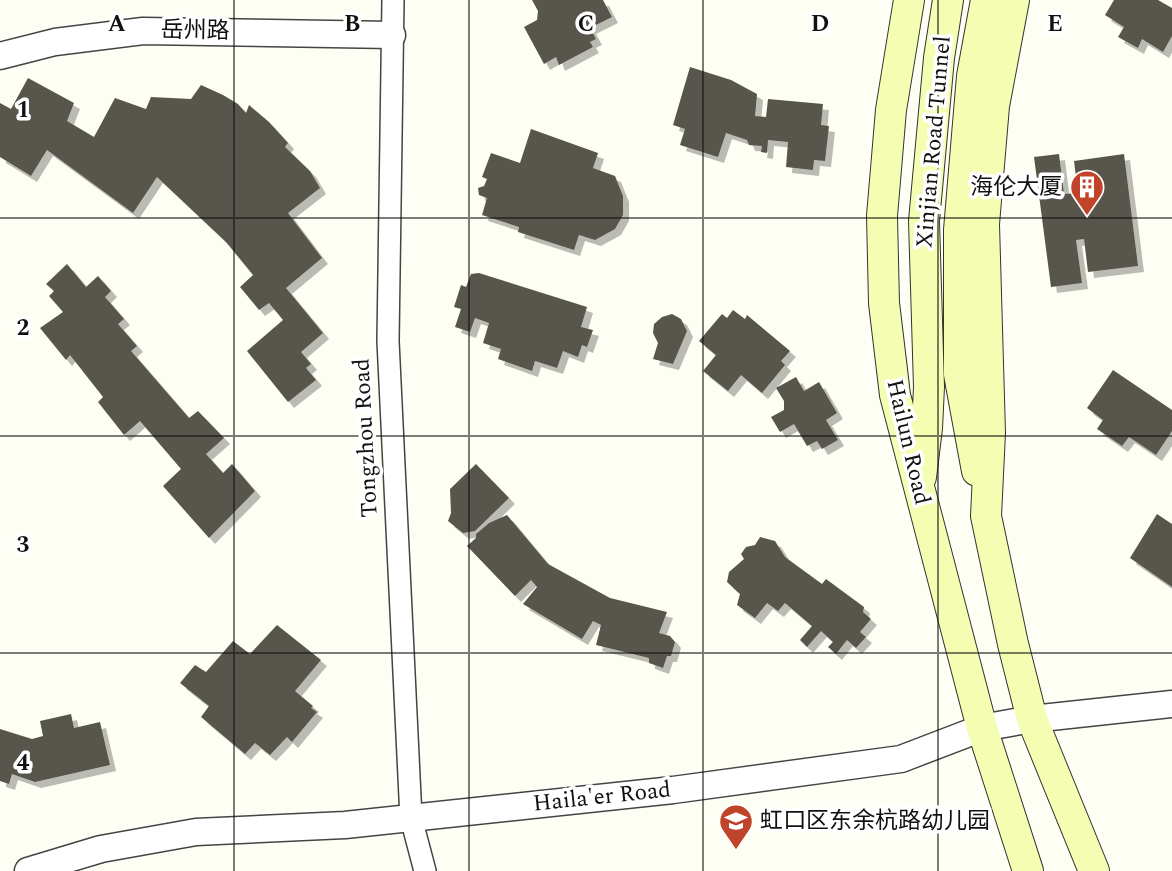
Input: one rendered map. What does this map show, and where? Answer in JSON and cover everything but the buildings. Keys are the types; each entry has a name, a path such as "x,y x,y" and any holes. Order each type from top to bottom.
{"main road":[{"name":"Hailun Road","path":"909,0 891,110 882,216 884,303 895,396 982,728 1028,871"},
{"name":"Xinjian Road Tunnel","path":"919,493 928,428 929,387 924,221 939,58 948,0"},
{"name":"Xinjian Road Tunnel","path":"986,0 972,76 964,155 958,304 959,374 986,516"},
{"path":"1014,0 994,106 984,224 990,433 986,516 1032,719 1094,871"}],"street":[{"name":"Tongzhou Road","path":"393,0 388,341 411,818 425,871"},
{"name":"岳州路","path":"0,56 55,42 144,30 392,35"},
{"name":"Haila'er Road","path":"28,871 101,849 196,832 345,825 673,790 901,759 982,728 1032,719 1172,704"}],"place":[{"name":"海伦大厦","path":"1087,217"},
{"name":"虹口区东余杭路幼儿园","path":"736,851"}]}
